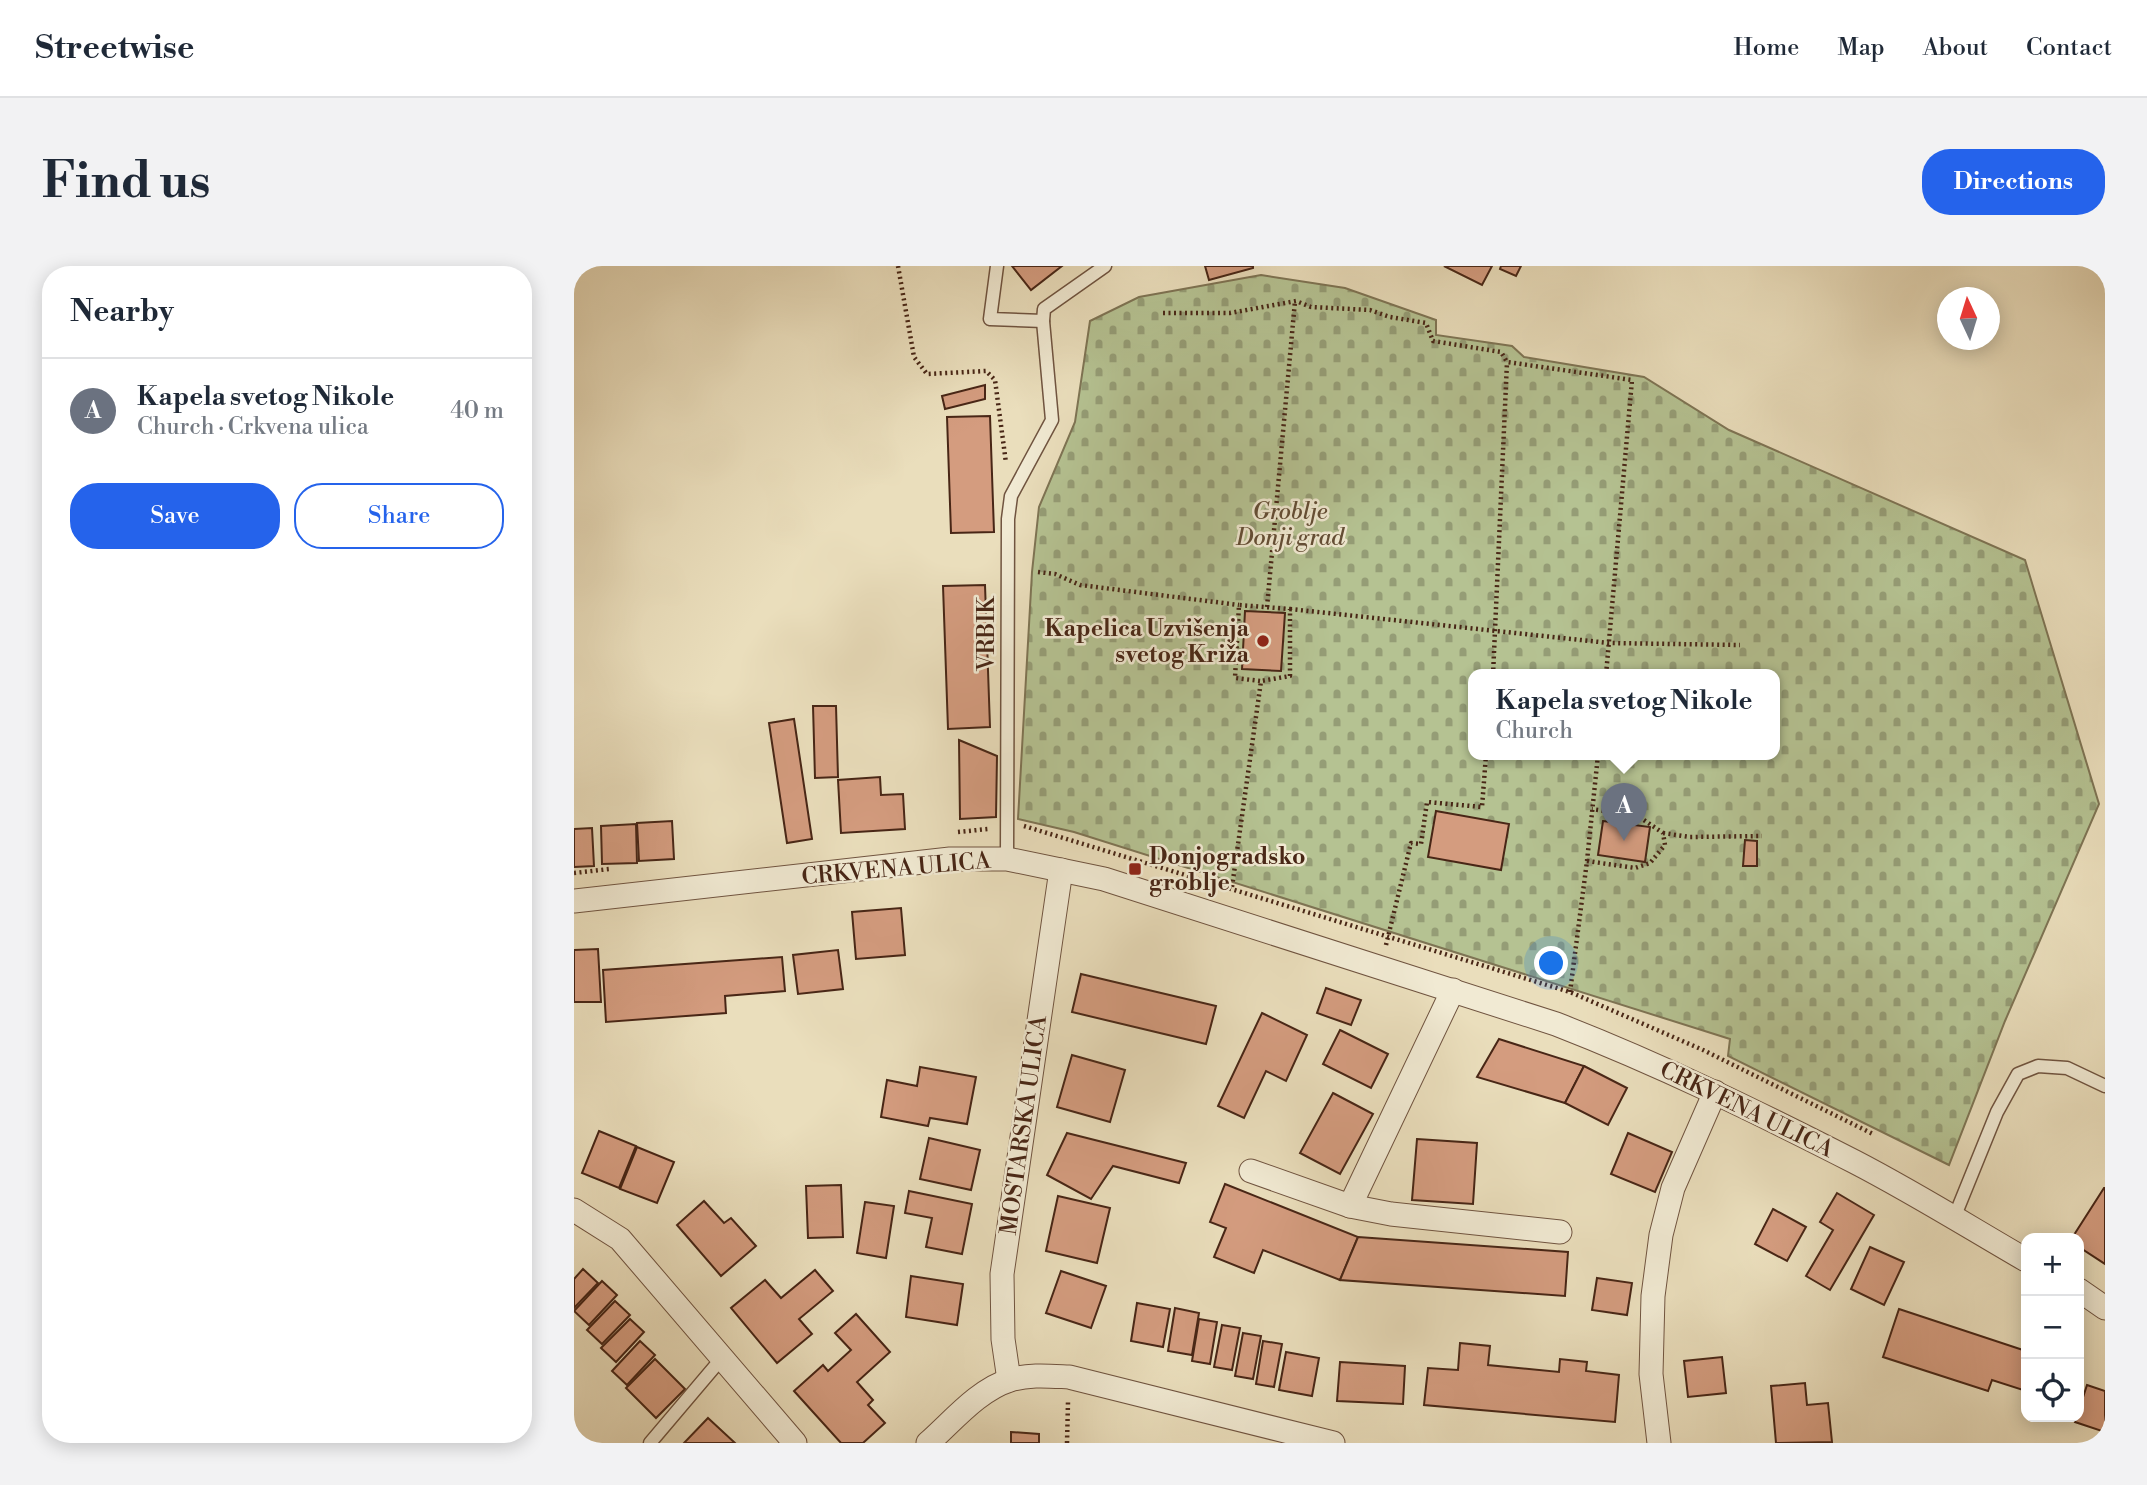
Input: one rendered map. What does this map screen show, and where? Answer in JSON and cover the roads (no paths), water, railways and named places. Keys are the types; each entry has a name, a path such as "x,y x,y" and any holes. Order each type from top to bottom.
{"street":[{"name":"CRKVENA ULICA","path":"574,901 950,859 1007,859 1061,870 1146,891 1380,966 1556,1024 1621,1050 1715,1092 1858,1164 2021,1257"},
{"name":"MOSTARSKA ULICA","path":"1009,1380 1003,1339 1002,1274 1061,870"},
{"path":"1350,1206 1453,990"},
{"path":"1659,1443 1651,1374 1653,1296 1661,1235 1673,1188 1715,1092"},
{"path":"1251,1171 1350,1206 1391,1214 1560,1232"},
{"path":"574,1210 620,1239 794,1443"},
{"path":"2084,1293 2105,1308"},
{"path":"928,1443 988,1390 1009,1380 1034,1375 1069,1377 1333,1443"}],"lane":[{"path":"997,266 990,319 1043,321 1044,309 1105,266"},
{"name":"VRBIK","path":"1007,859 1008,533 1011,496 1052,420 1043,321"},
{"path":"1954,1218 1997,1112 2018,1074 2038,1066 2067,1068 2105,1086"},
{"path":"650,1443 722,1358"}],"place":[{"name":"Kapelica Uzvišenja svetog Križa","path":"1263,641"},
{"name":"Kapela svetog Nikole","path":"1624,841"},
{"name":"Donjogradsko groblje","path":"1135,869"}],"park label":[{"name":"Groblje Donji grad","path":"1290,524"}]}
